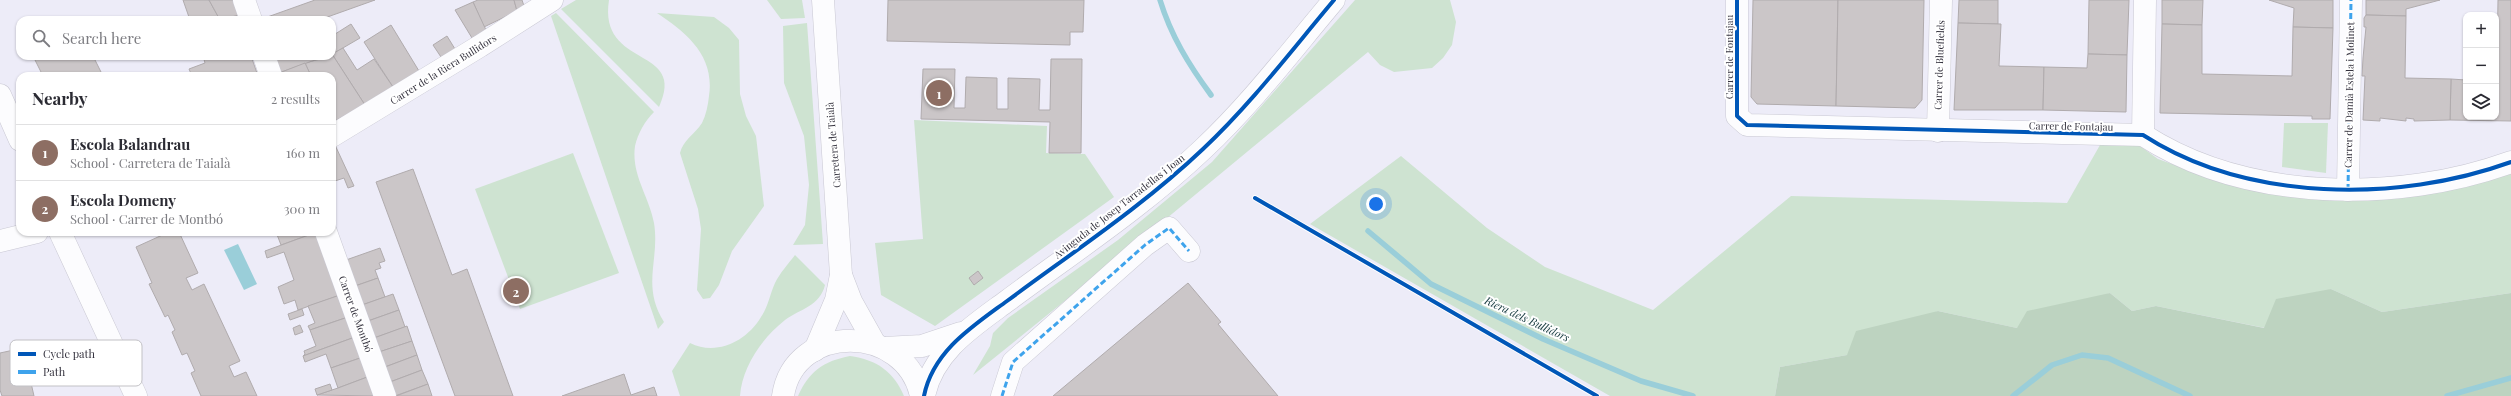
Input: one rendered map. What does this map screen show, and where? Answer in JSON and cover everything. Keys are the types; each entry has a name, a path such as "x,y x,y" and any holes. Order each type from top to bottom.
{"street":[{"path":"244,0 250,16"},
{"name":"Carrer de la Riera Bullidors","path":"336,134 480,46 552,0"},
{"name":"Avinguda de Josep Tarradellas i Joan","path":"922,396 931,376 948,349 967,330 1128,211 1202,150 1246,105 1334,0"},
{"name":"Carrer de Fontajau","path":"1737,0 1738,116 1747,125 1938,122 2143,135 2181,155 2235,174 2295,186 2348,190 2424,185 2482,172 2511,162"},
{"name":"Carrer de Bluefields","path":"1938,122 1940,0"},
{"path":"2143,135 2145,0"},
{"name":"Carrer de Damià Estela i Molinet","path":"2348,190 2351,0"},
{"name":"Carretera de Taialà","path":"815,350 836,300 841,274 837,193 820,5"},
{"path":"265,60 270,72"},
{"path":"0,95 16,131"},
{"path":"1002,396 1013,362 1145,245 1168,228 1188,251"},
{"path":"0,242 22,236"},
{"path":"62,236 110,340"},
{"name":"Carrer de Montbó","path":"327,236 386,396"},
{"name":"Carretera de Taialà","path":"841,274 850,301 880,346"},
{"name":"Avinguda de Josep Tarradellas i Joan","path":"815,350 844,340 880,346 922,346 967,330"},
{"path":"880,346 894,354 910,370 922,396"},
{"path":"783,396 788,380 795,369 815,350"},
{"path":"131,386 136,396"}],"green space":[{"path":"576,0 609,0 609,22 616,38 628,48 653,64 662,74 665,87 659,107 561,9"},
{"path":"767,0 802,0 805,18 781,19"},
{"path":"1355,0 1450,0 1456,22 1452,45 1443,58 1432,68 1394,72 1380,65 1368,52 1155,228 973,375 990,346 993,333 1008,318 1118,240 1212,162"},
{"path":"556,13 654,112 645,123 636,141 634,157 638,176 652,213 654,223 655,249 652,284 657,309 664,322 658,329 551,16"},
{"path":"657,13 714,17 729,28 739,40 740,94 746,116 756,136 764,206 732,251 719,285 710,298 703,299 697,290 701,229 698,209 680,153 686,141 699,127 705,117 710,82 708,69 703,57 688,38 679,29"},
{"path":"807,23 823,244 793,245 805,225 809,185 804,136 784,83 783,26"},
{"path":"914,120 1047,126 1046,153 1085,154 1114,197 935,326 881,295 875,243 923,239"},
{"path":"2284,123 2328,123 2326,173 2282,167"},
{"path":"2100,145 2140,146 2158,159 2194,172 2316,199 2358,201 2402,198 2477,184 2511,172 2511,293 2382,312 2331,289 2265,328 2156,306 2132,311 2110,293 2017,328 1938,311 1847,355 1780,367 1775,396 1610,396 1310,224 1401,156 1487,228 1545,267 1653,310 1791,196 2067,203"},
{"path":"573,153 619,273 520,309 475,189"},
{"path":"795,255 825,285 819,298 809,306 785,320 761,344 749,364 740,396 680,396 672,371 690,343 700,347 710,348 720,347 739,340 755,326 767,305 777,279"},
{"path":"2331,289 2382,312 2511,293 2511,396 1775,396 1780,367 1847,355 1856,331 1938,311 2017,328 2027,311 2110,293 2132,311 2156,306 2264,328 2276,299"},
{"path":"850,356 868,360 883,368 895,380 904,396 798,396 807,380 818,368 832,361"}],"water":[{"path":"238,244 257,284 244,290 224,250"}],"building":[{"path":"183,0 209,0 218,16 189,16"},
{"path":"209,0 233,0 239,15 218,16"},
{"path":"315,0 375,0 330,16 270,16"},
{"path":"478,0 514,0 517,11 484,27 473,2"},
{"path":"514,0 522,0 524,6 517,11"},
{"path":"888,0 1084,0 1083,32 1070,32 1070,45 887,41"},
{"path":"1753,0 1838,0 1836,106 1757,104 1751,97"},
{"path":"1838,0 1924,0 1922,100 1915,108 1836,106"},
{"path":"1959,0 1998,0 1998,24 1958,23"},
{"path":"2089,0 2129,0 2127,55 2088,54"},
{"path":"2162,0 2203,0 2202,25 2162,24"},
{"path":"2269,0 2333,0 2333,28 2293,27 2294,8"},
{"path":"2366,0 2440,0 2406,9 2406,16 2366,15"},
{"path":"2498,0 2511,0 2511,121 2450,120 2451,79 2463,80 2463,120 2499,120 2499,12 2498,12"},
{"path":"473,2 486,30 472,38 455,10"},
{"path":"2366,15 2406,16 2405,78 2451,79 2450,120 2414,121 2414,119 2406,118 2406,121 2380,118 2380,121 2363,120 2365,76 2362,76 2366,27 2364,27 2364,18"},
{"path":"1958,23 2001,24 1999,66 2044,67 2043,110 1954,110"},
{"path":"351,24 360,38 336,52 336,33"},
{"path":"2162,24 2202,25 2202,74 2292,76 2293,27 2333,28 2330,119 2312,119 2312,116 2160,113"},
{"path":"391,25 419,71 393,87 364,42"},
{"path":"447,36 455,49 441,57 433,45"},
{"path":"343,48 357,70 374,59 393,87 365,105 336,60 336,52"},
{"path":"2088,54 2127,55 2126,112 2043,110 2044,67 2087,68"},
{"path":"1051,59 1082,59 1081,153 1049,153 1050,122 921,119 923,69 955,69 954,108 965,108 966,77 997,78 997,109 1008,109 1008,78 1040,79 1039,110 1050,110"},
{"path":"35,60 95,60 101,72 41,72"},
{"path":"204,60 252,60 257,72 190,72 189,69 205,63"},
{"path":"315,60 282,72 279,72 274,61"},
{"path":"317,60 336,60 365,105 336,120 336,72 309,72 305,63"},
{"path":"305,63 309,72 282,72"},
{"path":"336,147 354,186 348,188 344,178 336,181"},
{"path":"413,169 452,275 467,269 513,396 455,396 376,182"},
{"path":"160,236 181,236 198,273 186,278 192,290 204,284 240,361 229,366 234,377 246,372 257,396 201,396 191,373 195,371 187,353 182,355 172,332 175,330 168,315 165,317 149,284 152,283 136,247"},
{"path":"278,236 306,236 281,245"},
{"path":"306,236 318,236 340,295 298,310 295,300 284,304 278,287 294,280 284,252 267,258 265,251"},
{"path":"380,248 385,261 379,263 381,268 375,270 378,278 355,286 346,260"},
{"path":"978,271 983,278 974,285 969,278"},
{"path":"378,278 385,297 362,305 355,286"},
{"path":"1188,283 1221,322 1218,324 1278,396 1053,396"},
{"path":"393,294 399,310 368,321 362,305"},
{"path":"340,295 348,317 310,330 308,326 315,323 308,306"},
{"path":"302,309 304,315 290,320 288,314"},
{"path":"399,310 405,327 374,338 368,321"},
{"path":"348,317 355,337 303,356 305,354 304,351 316,346 310,330"},
{"path":"300,325 303,332 295,335 293,328"},
{"path":"407,326 412,341 379,352 374,338"},
{"path":"355,337 363,357 331,368 326,354 305,362 303,356"},
{"path":"412,341 417,355 385,367 379,352"},
{"path":"10,351 10,386 32,386 34,396 2,396 0,390 0,353"},
{"path":"417,355 422,370 390,382 385,367"},
{"path":"363,357 370,376 338,388 331,368"},
{"path":"422,370 428,384 395,396 390,382"},
{"path":"624,374 631,395 654,387 657,396 562,396"},
{"path":"370,376 377,396 317,395 338,388"},
{"path":"330,384 332,390 317,395 315,389"},
{"path":"428,384 432,396 396,396"}],"waterway":[{"name":"Riera dels Bullidors","path":"1160,0 1164,13 1181,50 1211,95"},
{"name":"Riera dels Bullidors","path":"1368,231 1431,284 1543,339 1641,381 1693,396"},
{"name":"Riera dels Bullidors","path":"2013,396 2052,365 2082,355 2108,358 2190,396"},
{"name":"Riera dels Bullidors","path":"2447,396 2511,378"}],"marked path":[{"path":"2348,190 2351,0"},
{"path":"1002,396 1013,362 1145,245 1169,228 1189,251"}],"cycle path":[{"path":"924,396 929,380 936,366 956,341 981,320 1132,209 1180,170 1238,114 1334,0"},
{"path":"1737,0 1737,116 1747,125 2143,135 2184,157 2228,173 2275,184 2324,189 2372,189 2420,184 2467,175 2511,162"},
{"path":"1255,198 1597,396"}],"place":[{"name":"Escola Balandrau","path":"939,93"},
{"name":"Escola Domeny","path":"516,291"}]}
